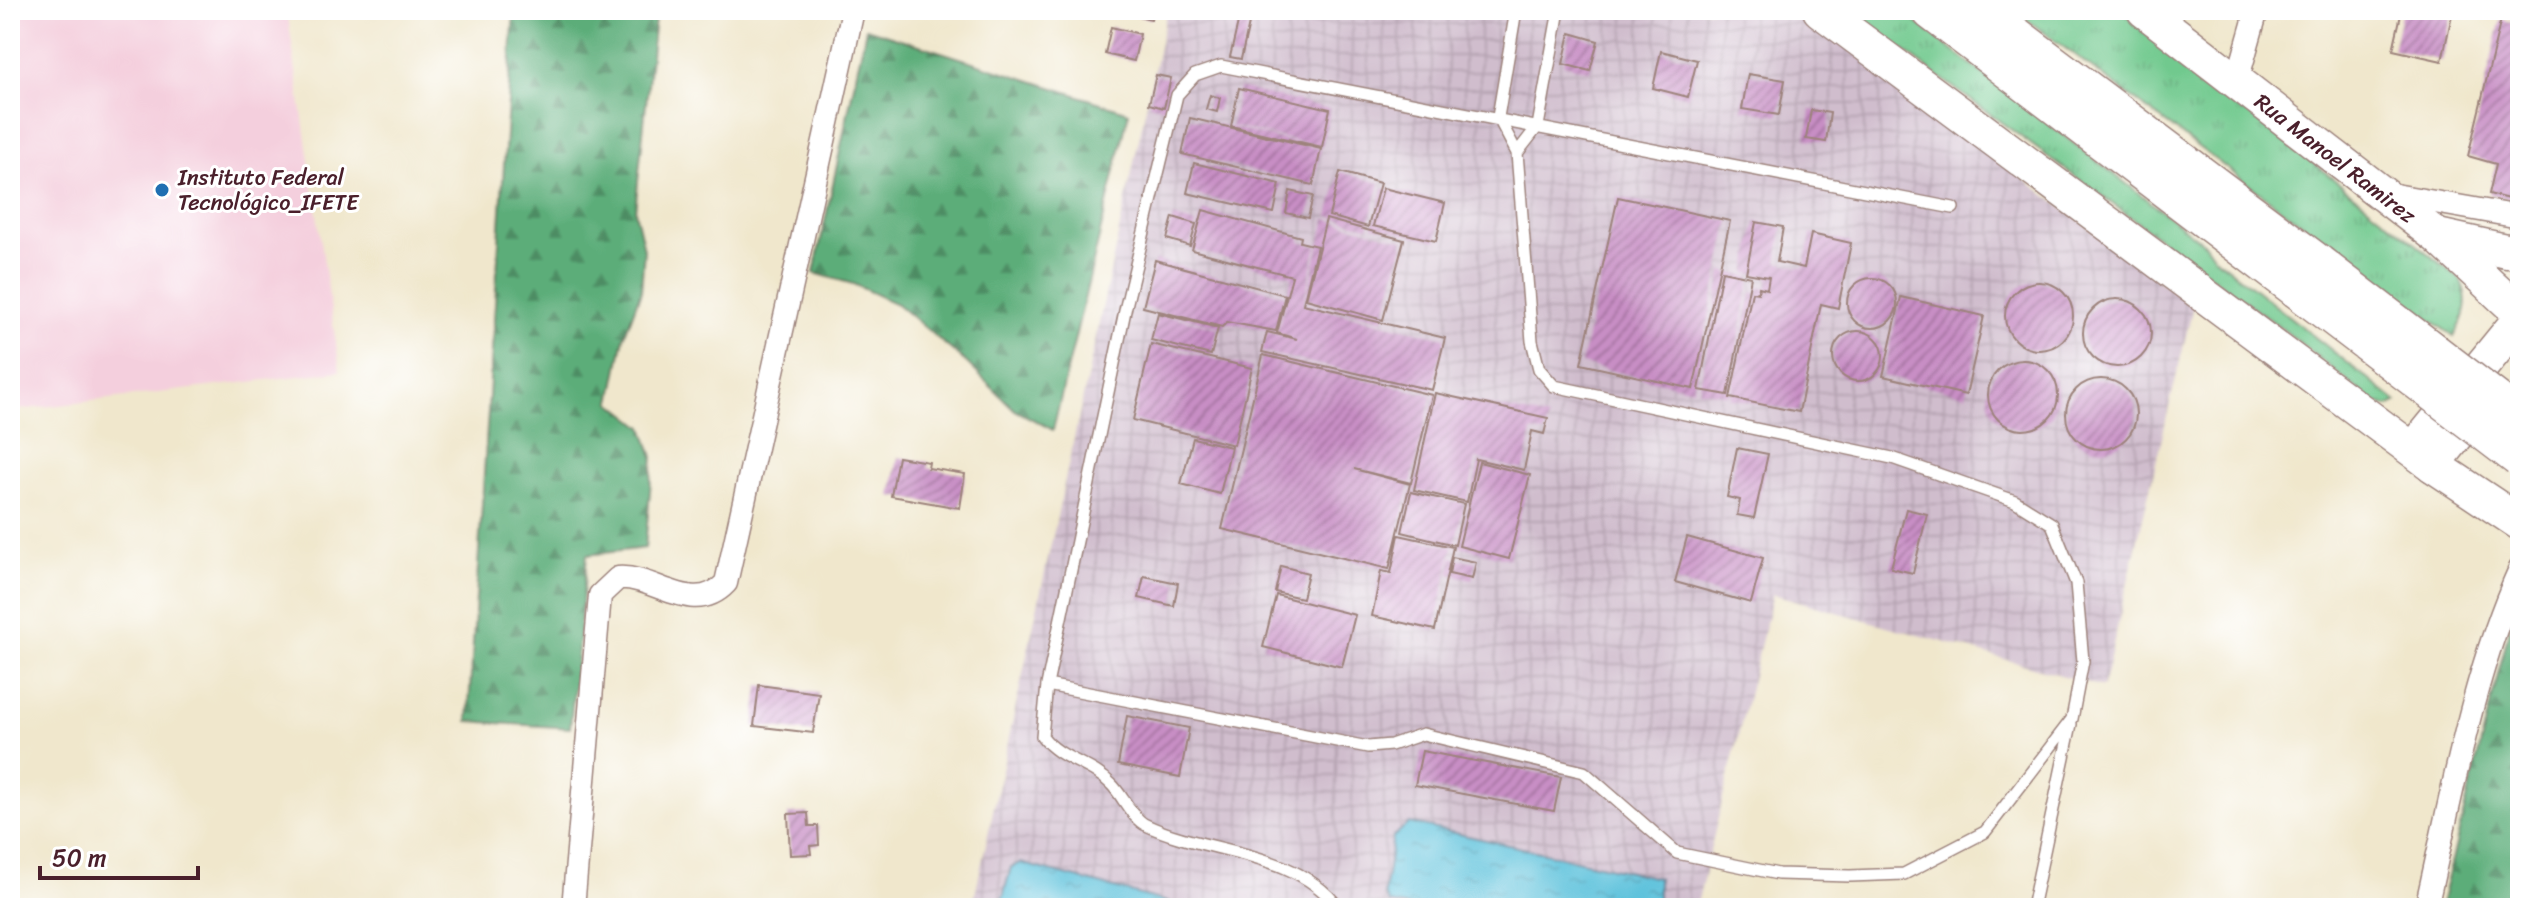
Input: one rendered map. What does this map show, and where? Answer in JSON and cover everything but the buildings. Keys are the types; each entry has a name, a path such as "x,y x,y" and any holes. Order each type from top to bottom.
{"highway":[{"path":"1932,10 2308,276 2520,420"},
{"path":"1979,10 2308,276 2520,457"}],"main road":[{"path":"1820,10 2424,457 2520,523"},
{"name":"Rua Manoel Ramirez","path":"2144,10 2437,236 2520,316"},
{"path":"2437,236 2506,251 2520,250"},
{"path":"2424,457 2520,316"},
{"path":"2424,457 2520,354"}],"street":[{"path":"573,908 600,595 618,578 630,577 686,598 719,591 726,583 853,10"},
{"path":"2237,81 2257,10"},
{"path":"2380,193 2520,217"},
{"path":"2426,908 2475,697 2503,606 2520,569"}],"lane":[{"path":"1516,10 1498,117 1517,153 1532,341 1539,369 1554,386 1892,458 2015,501 2052,524 2076,583 2083,661 2032,908"},
{"path":"1517,153 1538,126 1559,10"},
{"path":"1339,908 1318,886 1266,859 1142,824 1109,781 1053,751 1042,736 1047,685 1126,306 1177,95 1195,75 1221,66 1498,117 1953,208"},
{"path":"1047,685 1368,747 1391,745 1423,734 1584,772 1677,853 1793,875 1904,874 1985,832 2072,719"}],"shaded area":[{"name":"Instituto Federal Tecnológico_IFETE","path":"10,10 287,10 340,371 10,411"},
{"path":"1167,10 1799,10 2193,306 2103,687 1773,594 1696,908 972,908"}],"green space":[{"path":"514,10 664,10 655,17 635,211 644,249 641,291 624,337 611,402 643,427 653,457 645,548 587,555 570,728 468,721"},
{"path":"1848,10 1900,10 2205,244 2214,257 2397,402 2388,407 2372,401 2279,326"},
{"path":"2014,10 2120,10 2460,279 2465,309 2454,337"},
{"path":"866,28 1129,112 1053,430 1015,410 967,363 897,304 853,284 814,273"},
{"path":"2520,598 2520,908 2440,908 2515,606"}],"water":[{"path":"1409,823 1658,878 1658,908 1414,908 1389,903 1384,894 1393,836"},
{"path":"1020,863 1190,908 1000,908 1011,867"}],"place":[{"name":"Instituto Federal Tecnológico_IFETE","path":"162,190"}]}
